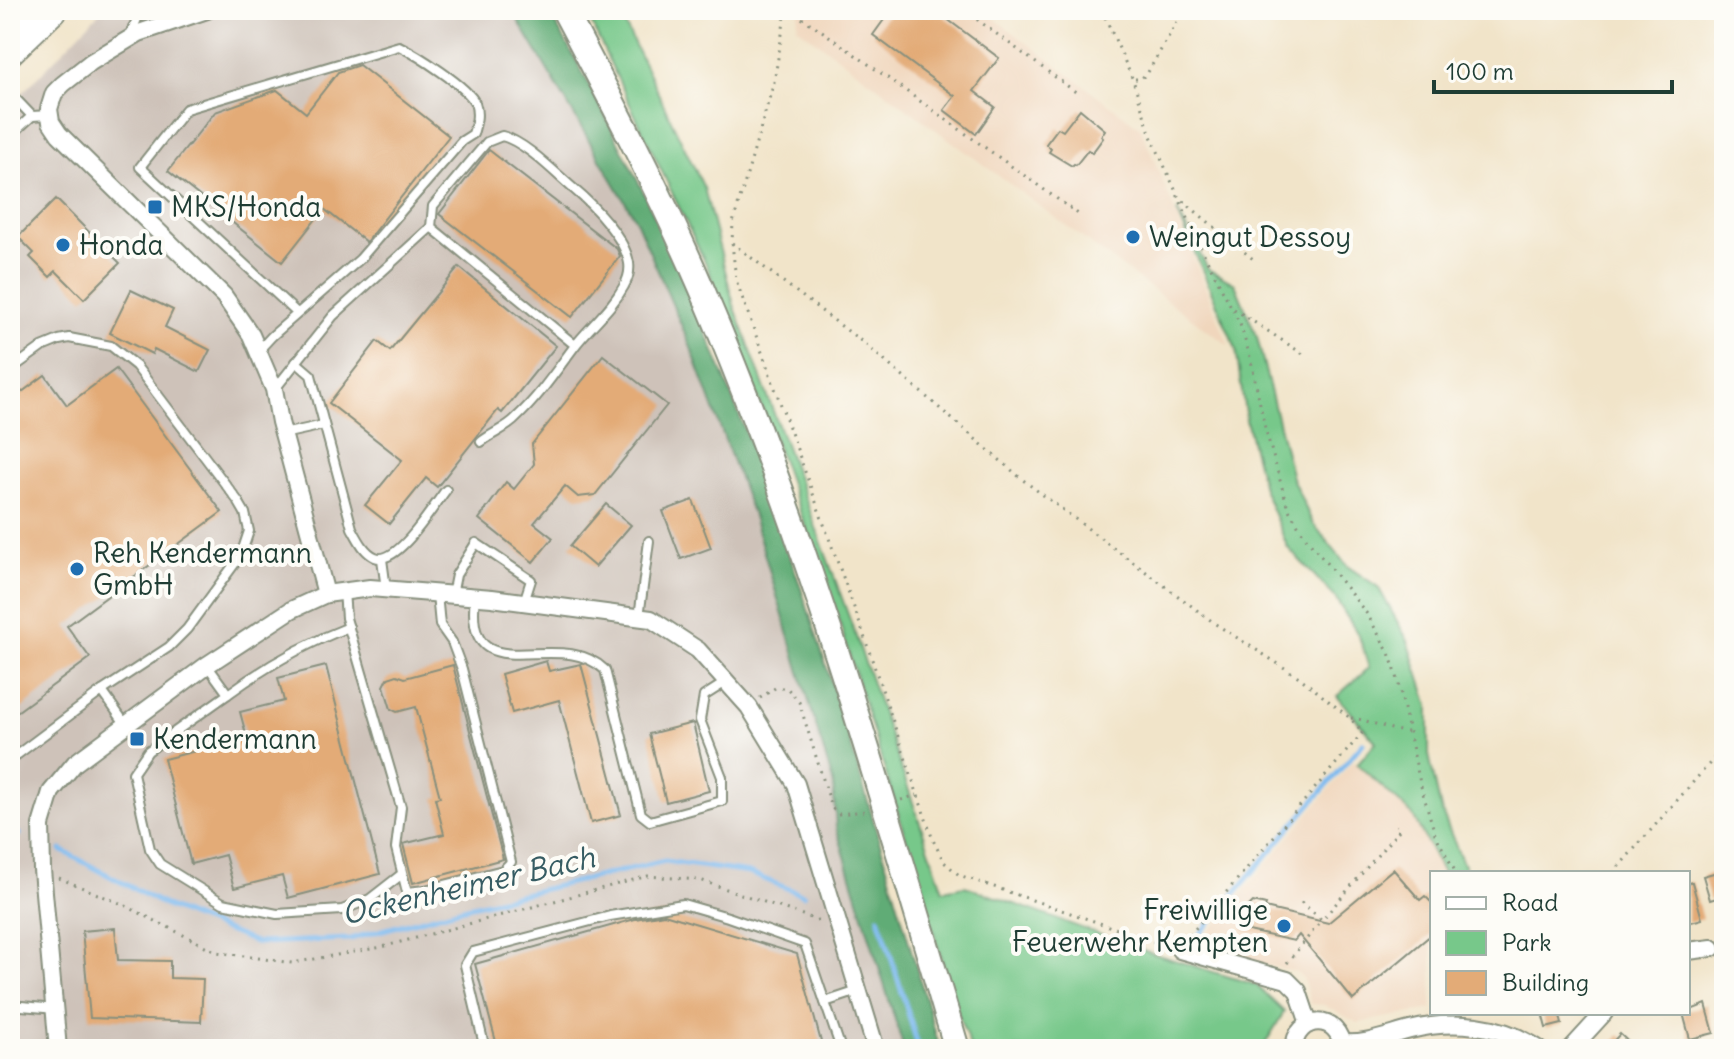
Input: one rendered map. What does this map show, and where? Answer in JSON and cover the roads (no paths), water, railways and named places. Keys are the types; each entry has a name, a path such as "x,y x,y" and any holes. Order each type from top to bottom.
{"main road":[{"path":"10,53 21,21 55,10"},
{"path":"564,10 632,140 676,233 755,422 795,530 851,700 957,1049"}],"street":[{"path":"207,10 168,21 127,40 91,62 59,88 52,97 49,115 59,134 224,296 240,318 274,389 326,594"},
{"path":"58,1049 42,870 41,825 51,792 75,763 207,665 291,610 326,594 370,588 475,597 651,619 698,650 749,707 796,784 876,1049"},
{"path":"1690,951 1712,948"},
{"path":"1179,950 1278,976 1298,991 1309,1024"},
{"path":"1571,1049 1602,1015"},
{"path":"1294,1049 1298,1032 1316,1022 1336,1030 1342,1046 1453,1024 1494,1030 1539,1049"}],"lane":[{"path":"127,40 141,10"},
{"path":"258,351 360,259 462,141 473,134 478,116 474,101 417,55 399,46 186,109 140,167 297,313"},
{"path":"10,93 32,116"},
{"path":"10,136 32,116 49,115"},
{"path":"274,389 333,316 431,227 433,206 477,152 494,137 509,138 546,165 599,214 621,243 629,264 625,285 597,324 575,345 515,421 494,431 481,442"},
{"path":"431,227 575,345"},
{"path":"10,370 42,347 59,340 69,338 111,346 136,366 238,501 245,513 249,531 241,555 187,629 169,647 102,691 10,760"},
{"path":"296,362 311,375 352,528 373,557 382,559 392,556 407,542 446,490"},
{"path":"283,434 324,425"},
{"path":"639,618 649,541"},
{"path":"344,591 346,618 401,807 396,848 407,892 503,870 511,862 462,669 452,642 440,625 444,594 476,543 531,580 524,603"},
{"path":"382,559 386,589"},
{"path":"475,597 473,620 479,643 493,652 545,652 595,660 605,670 641,814 650,821 722,801 722,777 700,720 704,696 727,682"},
{"path":"349,627 323,637 228,694 148,751 133,773 150,849 160,864 223,903 277,914 342,910 370,899 402,874"},
{"path":"207,665 228,694"},
{"path":"102,691 126,726"},
{"path":"485,1049 465,965 473,952 610,916 683,904 805,944 841,1049"},
{"path":"825,1002 858,991"},
{"path":"10,1005 56,1009"}],"waterway":[{"path":"1195,940 1363,743"},
{"name":"Ockenheimer Bach","path":"10,836 19,834"},
{"name":"Ockenheimer Bach","path":"61,850 170,908 257,943 350,939 471,906 665,861 749,873 804,895"},
{"name":"Ockenheimer Bach","path":"879,917 919,1049"}],"place":[{"name":"MKS/Honda","path":"155,207"},
{"name":"Weingut Dessoy","path":"1133,237"},
{"name":"Honda","path":"63,245"},
{"name":"Reh Kendermann GmbH","path":"77,569"},
{"name":"Kendermann","path":"137,739"},
{"name":"Freiwillige Feuerwehr Kempten","path":"1284,926"}]}
